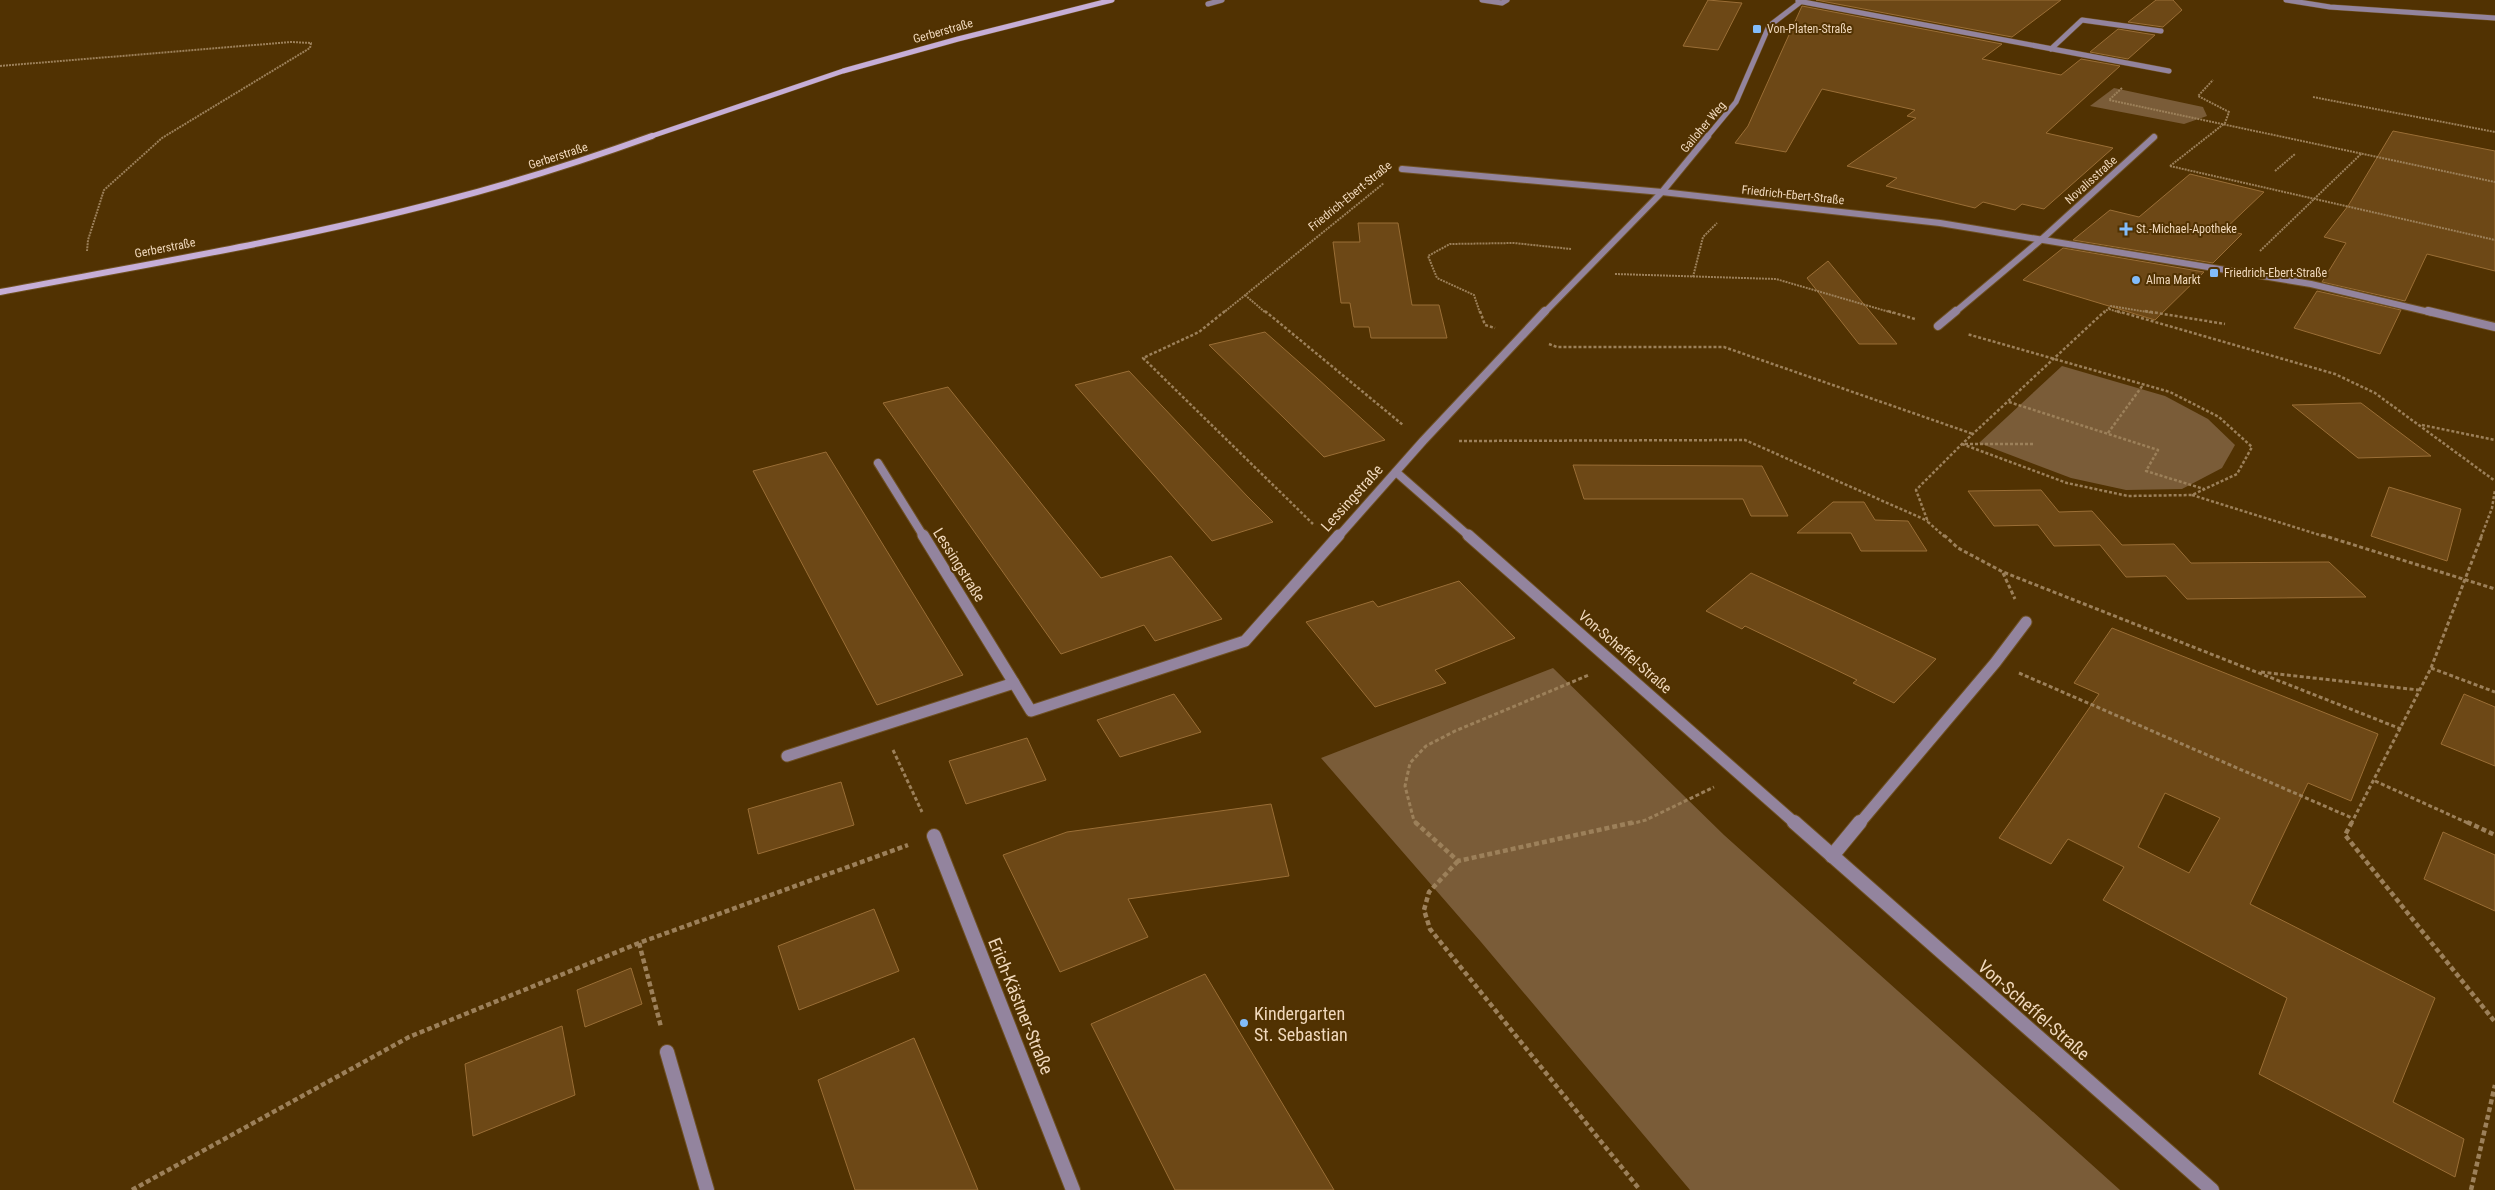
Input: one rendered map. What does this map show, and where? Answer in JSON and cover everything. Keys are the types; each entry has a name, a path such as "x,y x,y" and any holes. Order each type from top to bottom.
{"street":[{"name":"Gerberstraße","path":"0,292 357,222 508,183 618,148 807,82 987,30 1112,0"},
{"path":"1208,4 1222,0"},
{"path":"1482,0 1502,3 1507,0"},
{"path":"2286,0 2330,7 2495,18"},
{"path":"1800,1 2169,72"},
{"name":"Gailoher Weg","path":"1662,192 1736,102 1769,26 1800,1"},
{"path":"2051,49 2082,20 2161,31"},
{"name":"Novalisstraße","path":"1938,326 2042,239 2154,137"},
{"name":"Friedrich-Ebert-Straße","path":"1402,169 1662,192 1940,223 2311,284 2495,327"},
{"name":"Lessingstraße","path":"878,462 1031,711 1245,641 1423,441 1521,336 1662,192"},
{"name":"Von-Scheffel-Straße","path":"1396,472 2212,1190"},
{"path":"1832,856 1995,663 2026,622"},
{"path":"787,756 1014,683"},
{"name":"Erich-Kästner-Straße","path":"934,836 1073,1190"},
{"path":"667,1052 707,1190"}],"path":[{"path":"0,66 291,42 311,43 310,48 279,68 162,138 104,190 88,240 87,257 70,278"},
{"path":"2213,80 2198,96 2229,112 2225,123 2170,166 2495,240"},
{"path":"2122,88 2110,100 2495,182"},
{"path":"2313,97 2495,132"},
{"path":"2238,272 2362,153"},
{"path":"2275,171 2294,154"},
{"name":"Friedrich-Ebert-Straße","path":"1332,542 1143,358 1199,332 1402,169"},
{"path":"1693,277 1703,237 1740,201"},
{"path":"1600,255 1573,249 1514,243 1450,244 1428,256 1437,278 1474,295 1485,325 1557,347 1724,347 1973,434"},
{"path":"1588,268 1622,276 1776,278 2054,360 2170,392 2219,418 2252,447 2237,474 2192,495"},
{"path":"1245,295 1423,441 1746,440 1928,522 1958,548 2003,572 2401,729"},
{"path":"1928,522 1916,490 1962,444 2111,306 2225,324"},
{"path":"2108,309 2335,374 2375,393 2495,481"},
{"path":"2108,434 2143,384"},
{"path":"2008,402 2158,450 2146,471 2204,489"},
{"path":"2419,424 2495,440"},
{"path":"1962,444 2034,444"},
{"path":"1962,444 2067,483 2128,496 2192,495 2495,589"},
{"path":"2495,490 2494,509 2463,580 2431,668 2374,781 2352,818 2345,835 2495,1022"},
{"path":"1995,663 2352,818"},
{"path":"1458,861 1414,821 1405,786 1410,763 1426,746 1455,731 1615,664"},
{"path":"2431,668 2495,692"},
{"path":"2254,672 2419,690"},
{"path":"132,1190 409,1037 640,943 934,836 882,727"},
{"path":"1640,1190 1430,929 1424,910 1429,892 1458,861 1646,820 1739,774"},
{"path":"2374,781 2495,835"},
{"path":"640,943 667,1052"},
{"path":"2471,1190 2495,1085"}],"shaded area":[{"path":"2114,88 2203,107 2207,116 2184,124 2090,106"},
{"path":"2062,366 2165,396 2208,419 2235,445 2222,468 2182,489 2126,490 2071,478 1979,443"},
{"path":"1553,668 1724,835 2120,1190 1690,1190 1481,942 1321,758"}],"building":[{"path":"1708,0 1742,3 1718,50 1683,46"},
{"path":"1816,0 2061,0 2012,37"},
{"path":"2156,0 2173,0 2182,10 2163,27 2128,22"},
{"path":"1802,6 2002,44 1982,59 2061,75 2081,59 2120,66 2046,133 2113,148 2044,209 2022,204 2015,210 1983,202 1975,208 1886,186 1897,178 1847,166 1916,118 1907,116 1915,110 1822,89 1786,152 1735,143 1748,126"},
{"path":"2118,29 2155,35 2128,59 2090,52"},
{"path":"2393,131 2495,151 2495,271 2427,254 2405,301 2322,282 2346,243 2324,237 2348,206"},
{"path":"2190,174 2264,192 2224,230 2242,234 2213,263 2073,240 2110,210 2139,217"},
{"path":"1358,223 1398,223 1412,305 1439,305 1447,338 1371,338 1369,327 1354,327 1350,303 1341,303 1333,242 1360,242"},
{"path":"2063,248 2204,272 2155,320 2023,280"},
{"path":"1828,261 1897,344 1859,344 1807,278"},
{"path":"2317,291 2401,310 2380,354 2294,328"},
{"path":"1265,332 1385,440 1324,457 1209,345"},
{"path":"1129,371 1273,522 1212,541 1075,385"},
{"path":"948,387 1101,578 1171,556 1222,619 1155,641 1144,625 1061,654 883,403"},
{"path":"2361,403 2431,456 2358,458 2292,405"},
{"path":"826,452 963,675 877,705 753,471"},
{"path":"1573,465 1762,466 1788,516 1751,516 1743,499 1584,499"},
{"path":"2389,487 2461,509 2447,561 2371,536"},
{"path":"2041,490 2059,512 2092,511 2122,545 2174,544 2191,563 2329,562 2366,597 2187,599 2166,576 2126,577 2100,545 2054,546 2038,525 1994,526 1968,491"},
{"path":"1833,502 1864,502 1875,520 1908,521 1927,551 1861,551 1851,533 1797,533"},
{"path":"1751,573 1936,659 1894,703 1853,683 1857,680 1745,626 1742,629 1706,611"},
{"path":"1459,581 1515,638 1435,670 1446,683 1375,707 1306,622 1373,601 1378,607"},
{"path":"2112,628 2378,734 2351,801 2308,783 2250,904 2435,998 2393,1102 2464,1139 2455,1177 2259,1074 2287,998 2103,900 2124,867 2068,839 2051,864 1999,838 2099,694 2074,683","holes":["2165,793 2220,818 2189,873 2138,847"]},
{"path":"1174,694 1201,732 1120,757 1097,720"},
{"path":"2464,694 2495,707 2495,766 2441,744"},
{"path":"1027,738 1046,780 966,804 949,761"},
{"path":"841,782 854,825 758,854 748,809"},
{"path":"1271,804 1289,876 1128,899 1148,937 1060,972 1003,855 1067,832"},
{"path":"2443,832 2495,855 2495,911 2424,879"},
{"path":"874,909 899,971 799,1010 778,946"},
{"path":"631,968 642,1004 585,1027 577,990"},
{"path":"1205,974 1334,1190 1175,1190 1091,1024"},
{"path":"562,1026 575,1095 473,1136 465,1064"},
{"path":"914,1038 978,1190 855,1190 818,1080"}],"place":[{"name":"Von-Platen-Straße","path":"1757,29"},
{"name":"St.-Michael-Apotheke","path":"2126,229"},
{"name":"Friedrich-Ebert-Straße","path":"2214,273"},
{"name":"Alma Markt","path":"2136,280"},
{"name":"Kindergarten St. Sebastian","path":"1244,1023"}]}
